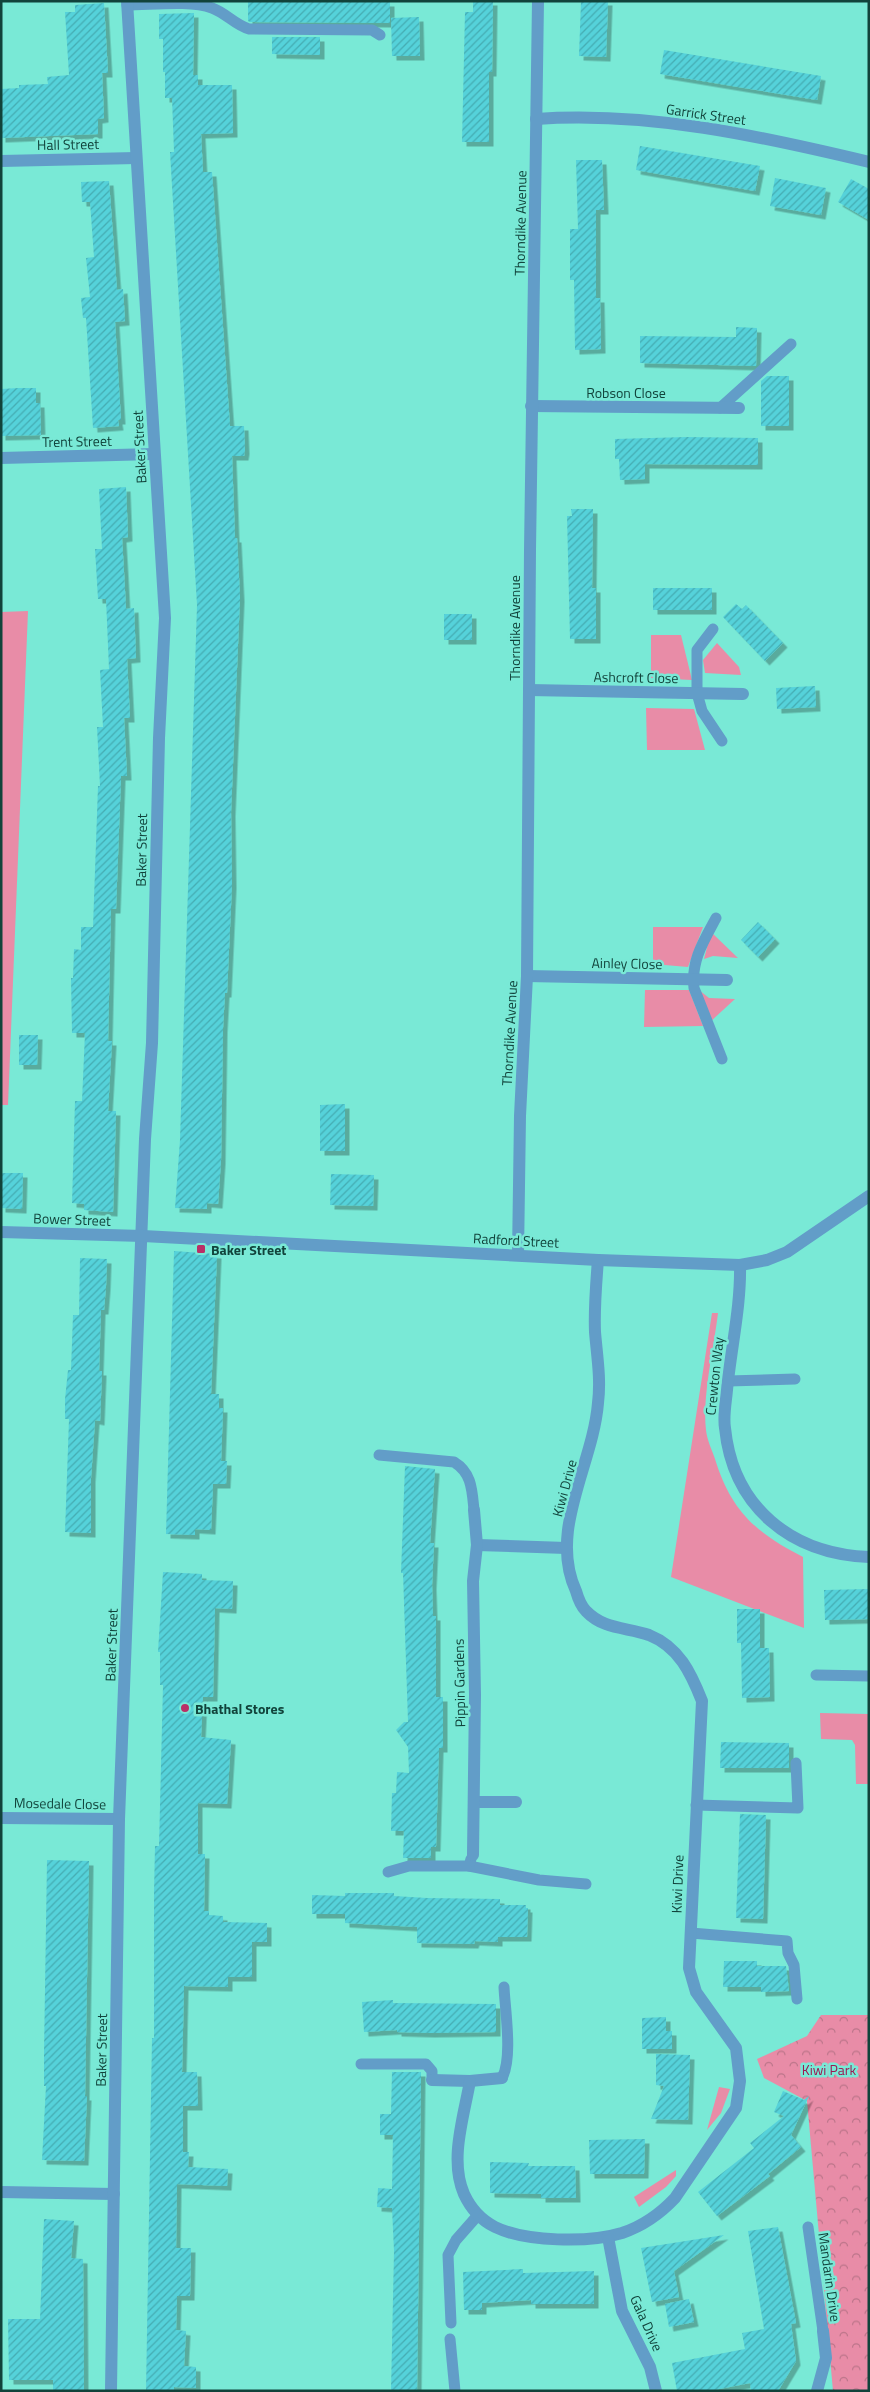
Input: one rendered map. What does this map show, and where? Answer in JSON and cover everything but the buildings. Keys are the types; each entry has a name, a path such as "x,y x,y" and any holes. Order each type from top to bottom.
{"street":[{"name":"Thorndike Avenue","path":"518,1255 520,1116 527,976 531,406 536,255 538,1"},
{"name":"Baker Street","path":"111,2391 119,1819 132,1460 143,1236 145,1139 152,1042 159,738 165,618 127,3"},
{"name":"Garrick Street","path":"536,118 590,118 676,124 762,138 869,162"},
{"name":"Hall Street","path":"1,161 136,158"},
{"name":"Robson Close","path":"531,406 739,408"},
{"name":"Trent Street","path":"1,458 154,454"},
{"name":"Ashcroft Close","path":"529,690 743,694"},
{"name":"Ainley Close","path":"527,976 727,980"},
{"name":"Radford Street","path":"143,1236 598,1260 740,1265 767,1260 787,1252 869,1196"},
{"name":"Bower Street","path":"1,1232 143,1236"},
{"name":"Kiwi Drive","path":"470,2081 458,2160 463,2192 478,2215 494,2226 522,2235 583,2239 608,2237 635,2228 665,2209 675,2198 736,2108 740,2081 736,2048 696,1992 690,1968 702,1701 689,1669 678,1655 649,1635 604,1624 585,1610 573,1586 566,1548 575,1499 588,1455 598,1406 600,1386 595,1331 598,1260"},
{"name":"Crewton Way","path":"740,1265 725,1427 732,1462 739,1480 758,1510 784,1531 814,1547 846,1556 869,1557"},
{"name":"Pippin Gardens","path":"471,1861 474,1802 473,1582 477,1545 474,1510"},
{"path":"477,1545 566,1548"},
{"path":"474,1802 516,1802"},
{"name":"Mosedale Close","path":"1,1818 119,1819"},
{"path":"432,2080 470,2081 502,2078"},
{"path":"1,2192 114,2194"},
{"name":"Gala Drive","path":"608,2237 622,2311 650,2367 656,2391"},
{"path":"817,2391 826,2358 823,2331"}],"lane":[{"path":"127,3 202,5 215,9 241,27 250,29 372,30 380,35"},
{"path":"720,408 792,344"},
{"path":"713,629 697,650 697,693 702,711 722,741"},
{"path":"716,918 698,951 693,979 694,988 722,1059"},
{"path":"728,1381 795,1379"},
{"path":"379,1455 454,1462 464,1468 472,1488 474,1510"},
{"path":"816,1675 869,1676"},
{"path":"696,1805 798,1808 796,1763"},
{"path":"388,1872 409,1866 471,1861 539,1880 586,1884"},
{"path":"691,1933 786,1941 788,1953 794,1965 796,1999"},
{"path":"502,2078 507,2054 504,1987"},
{"path":"361,2064 426,2064 432,2071 432,2080"},
{"path":"451,2322 448,2255 456,2240 478,2215"},
{"name":"Mandarin Drive","path":"808,2228 823,2331"},
{"path":"450,2339 455,2391"}],"green space":[{"path":"28,611 8,1105 1,1105 1,612"},
{"path":"651,635 681,635 692,680 651,678"},
{"path":"717,643 739,667 741,675 705,673 703,660"},
{"path":"646,708 694,709 705,750 647,750"},
{"path":"653,927 703,927 688,967 653,964"},
{"path":"711,932 738,958 713,956 704,959"},
{"path":"645,990 689,990 703,1026 644,1027"},
{"path":"699,990 709,998 735,999 710,1022"},
{"path":"712,1313 718,1313 706,1403 707,1437 721,1477 737,1507 772,1539 803,1557 804,1628 671,1577"},
{"path":"820,1713 869,1714 869,1784 856,1784 855,1745 852,1740 821,1739"},
{"name":"Kiwi Park","path":"821,2015 869,2015 869,2391 833,2391 807,2101 764,2078 757,2059 807,2036"},
{"path":"719,2087 730,2089 721,2113 707,2130"},
{"path":"676,2170 676,2176 666,2187 639,2207 634,2197"}],"place":[{"name":"Baker Street","path":"201,1249"},
{"name":"Bhathal Stores","path":"185,1708"}]}
